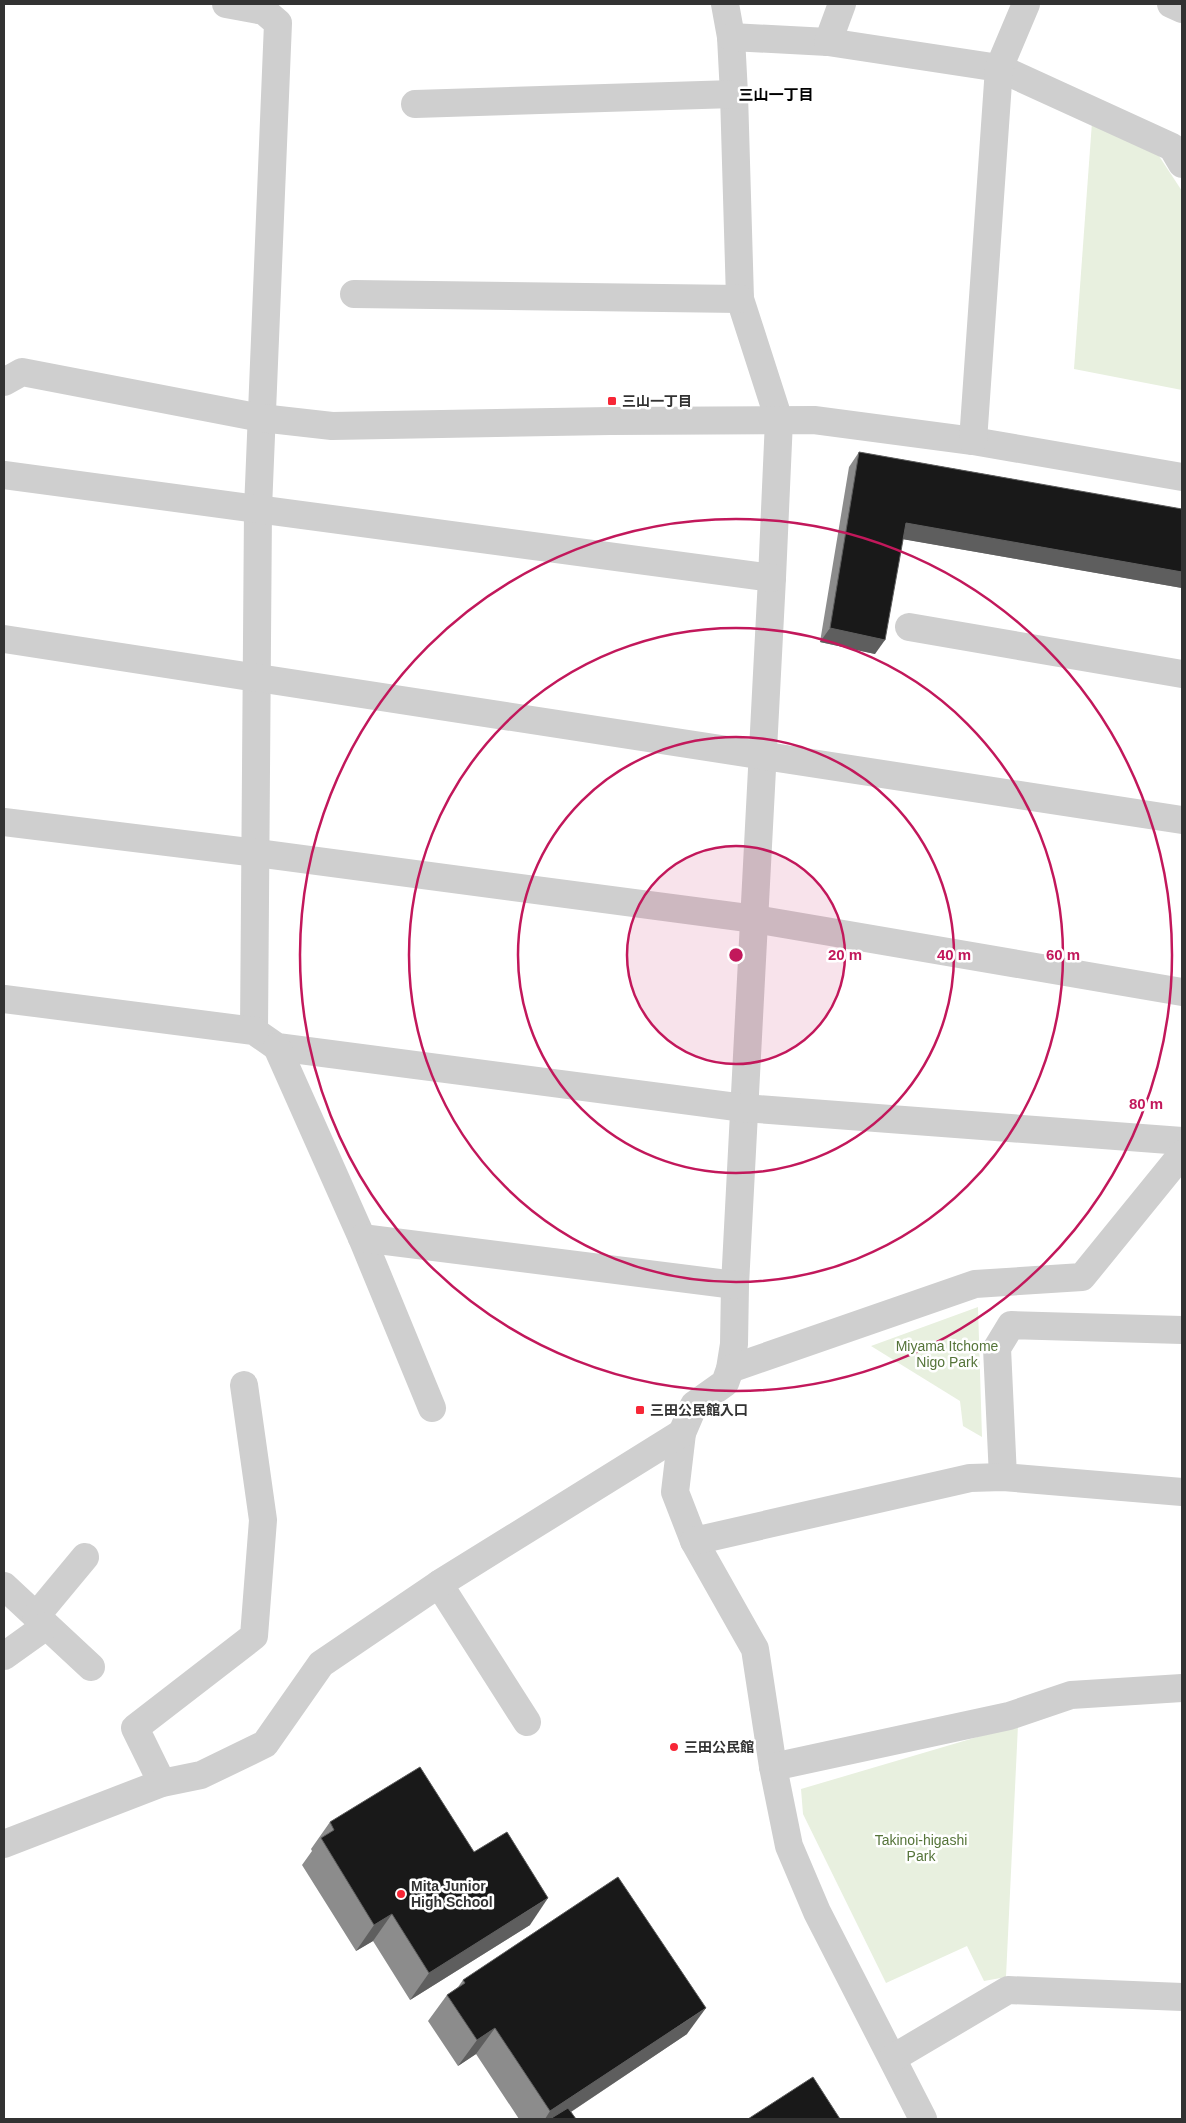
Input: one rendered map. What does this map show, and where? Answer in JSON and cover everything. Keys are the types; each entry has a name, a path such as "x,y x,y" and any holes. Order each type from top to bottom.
{"street":[{"path":"226,4 264,11 278,23 258,509 257,853 254,1032"},
{"path":"726,4 731,37 734,94 740,299 779,420 735,1285 734,1344 730,1369 724,1383 694,1405 682,1433 675,1492 694,1542 755,1649 773,1767 789,1846 816,1912 923,2119"},
{"path":"828,42 842,4"},
{"path":"973,441 999,68 1026,4"},
{"path":"1172,4 1182,9"},
{"path":"731,37 828,42 999,68 1172,147 1182,164"},
{"path":"415,104 734,94"},
{"path":"354,294 740,299"},
{"path":"4,382 22,372 261,418 332,426 610,421 814,420 973,441 1182,477"},
{"path":"4,475 772,578"},
{"path":"910,627 1182,674"},
{"path":"4,639 1182,820"},
{"path":"4,822 257,853 755,919 1182,992"},
{"path":"4,999 254,1032 277,1048 744,1108 1182,1141"},
{"path":"277,1048 362,1238 432,1408"},
{"path":"730,1369 975,1284 1082,1277 1182,1154"},
{"path":"362,1238 735,1285"},
{"path":"1003,1477 997,1348 1011,1325 1182,1330"},
{"path":"162,1784 135,1728 254,1636 264,1520 244,1385"},
{"path":"4,1844 162,1784 201,1775 265,1744 322,1664 439,1584 682,1433"},
{"path":"694,1542 970,1478 1003,1477 1182,1492"},
{"path":"4,1656 41,1621 85,1557"},
{"path":"439,1584 527,1722"},
{"path":"4,1586 91,1667"},
{"path":"773,1767 1009,1716 1071,1695 1182,1688"},
{"path":"893,2058 1008,1990 1182,1997"}],"green space":[{"path":"1092,122 1157,153 1182,191 1182,390 1074,369"},
{"name":"Miyama Itchome Nigo Park","path":"978,1307 982,1437 963,1426 960,1401 871,1346"},
{"name":"Takinoi-higashi Park","path":"1018,1725 1006,1977 984,1981 967,1946 886,1983 803,1814 801,1789"}],"building":[{"path":"859,452 1182,509 1182,572 906,523 885,640 830,628"},
{"path":"420,1767 474,1852 507,1832 548,1898 429,1973 392,1914 374,1925 321,1838 334,1830 330,1822"},
{"path":"618,1877 706,2008 550,2111 495,2028 477,2040 447,1995 465,1983 463,1980"},
{"path":"813,2077 840,2119 748,2119"},
{"path":"568,2108 576,2119 550,2119"}],"place":[{"name":"三山一丁目","path":"612,401"},
{"name":"三田公民館入口","path":"640,1410"},
{"name":"三田公民館","path":"674,1747"},
{"name":"Mita Junior High School","path":"401,1894"}],"district":[{"name":"三山一丁目","path":"776,95"}]}
